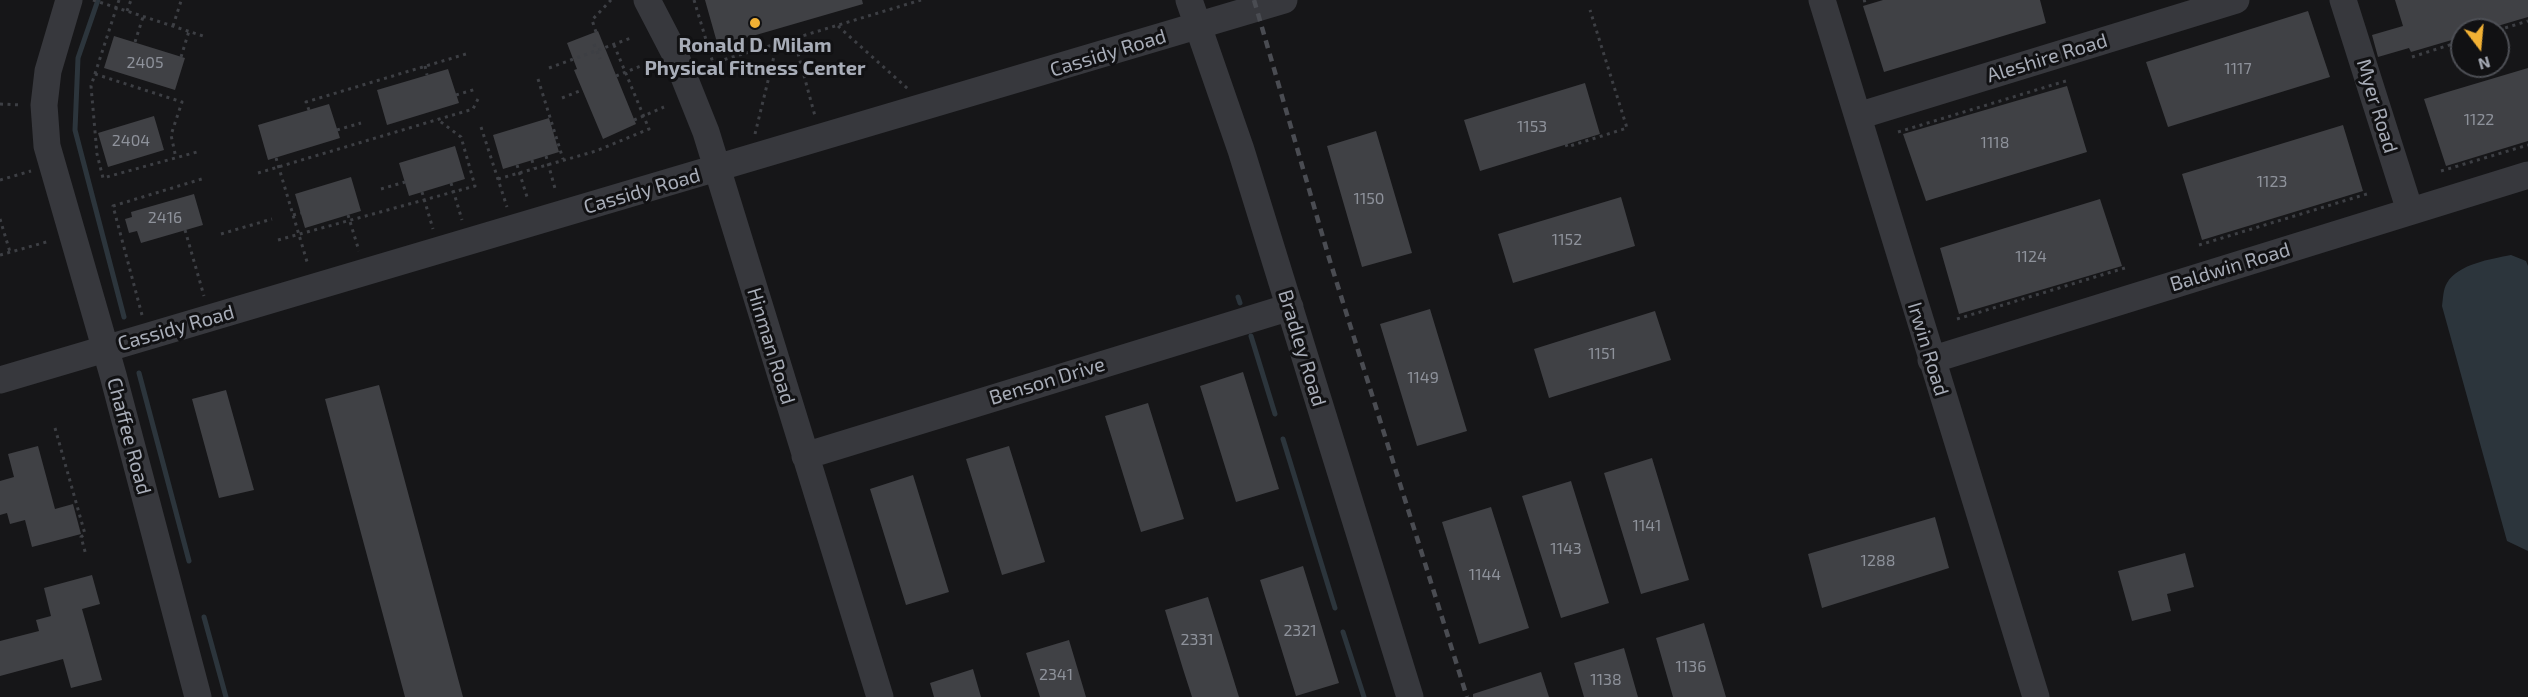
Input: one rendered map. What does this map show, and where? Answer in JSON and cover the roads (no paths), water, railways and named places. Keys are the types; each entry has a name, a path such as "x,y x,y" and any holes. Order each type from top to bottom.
{"street":[{"name":"Chaffee Road","path":"69,0 48,71 44,105 48,146 198,697"},
{"name":"Hinman Road","path":"647,0 678,62 706,132 880,697"},
{"name":"Bradley Road","path":"1189,0 1241,150 1410,697"},
{"name":"Cassidy Road","path":"0,381 1284,0"},
{"name":"Irwin Road","path":"1822,0 2036,697"},
{"name":"Aleshire Road","path":"1858,116 2236,0"},
{"name":"Myer Road","path":"2343,0 2410,211"},
{"name":"Baldwin Road","path":"1931,360 2528,175"},
{"name":"Benson Drive","path":"805,456 1290,307"}],"waterway":[{"path":"98,0 78,58 75,130 124,317"},
{"path":"1238,297 1240,303"},
{"path":"1251,336 1275,414"},
{"path":"139,373 189,561"},
{"path":"1283,439 1335,608"},
{"path":"204,617 226,697"},
{"path":"1343,632 1364,697"}],"railway":[{"path":"1254,0 1329,258 1467,697"}],"place":[{"name":"Ronald D. Milam Physical Fitness Center","path":"755,23"}]}
